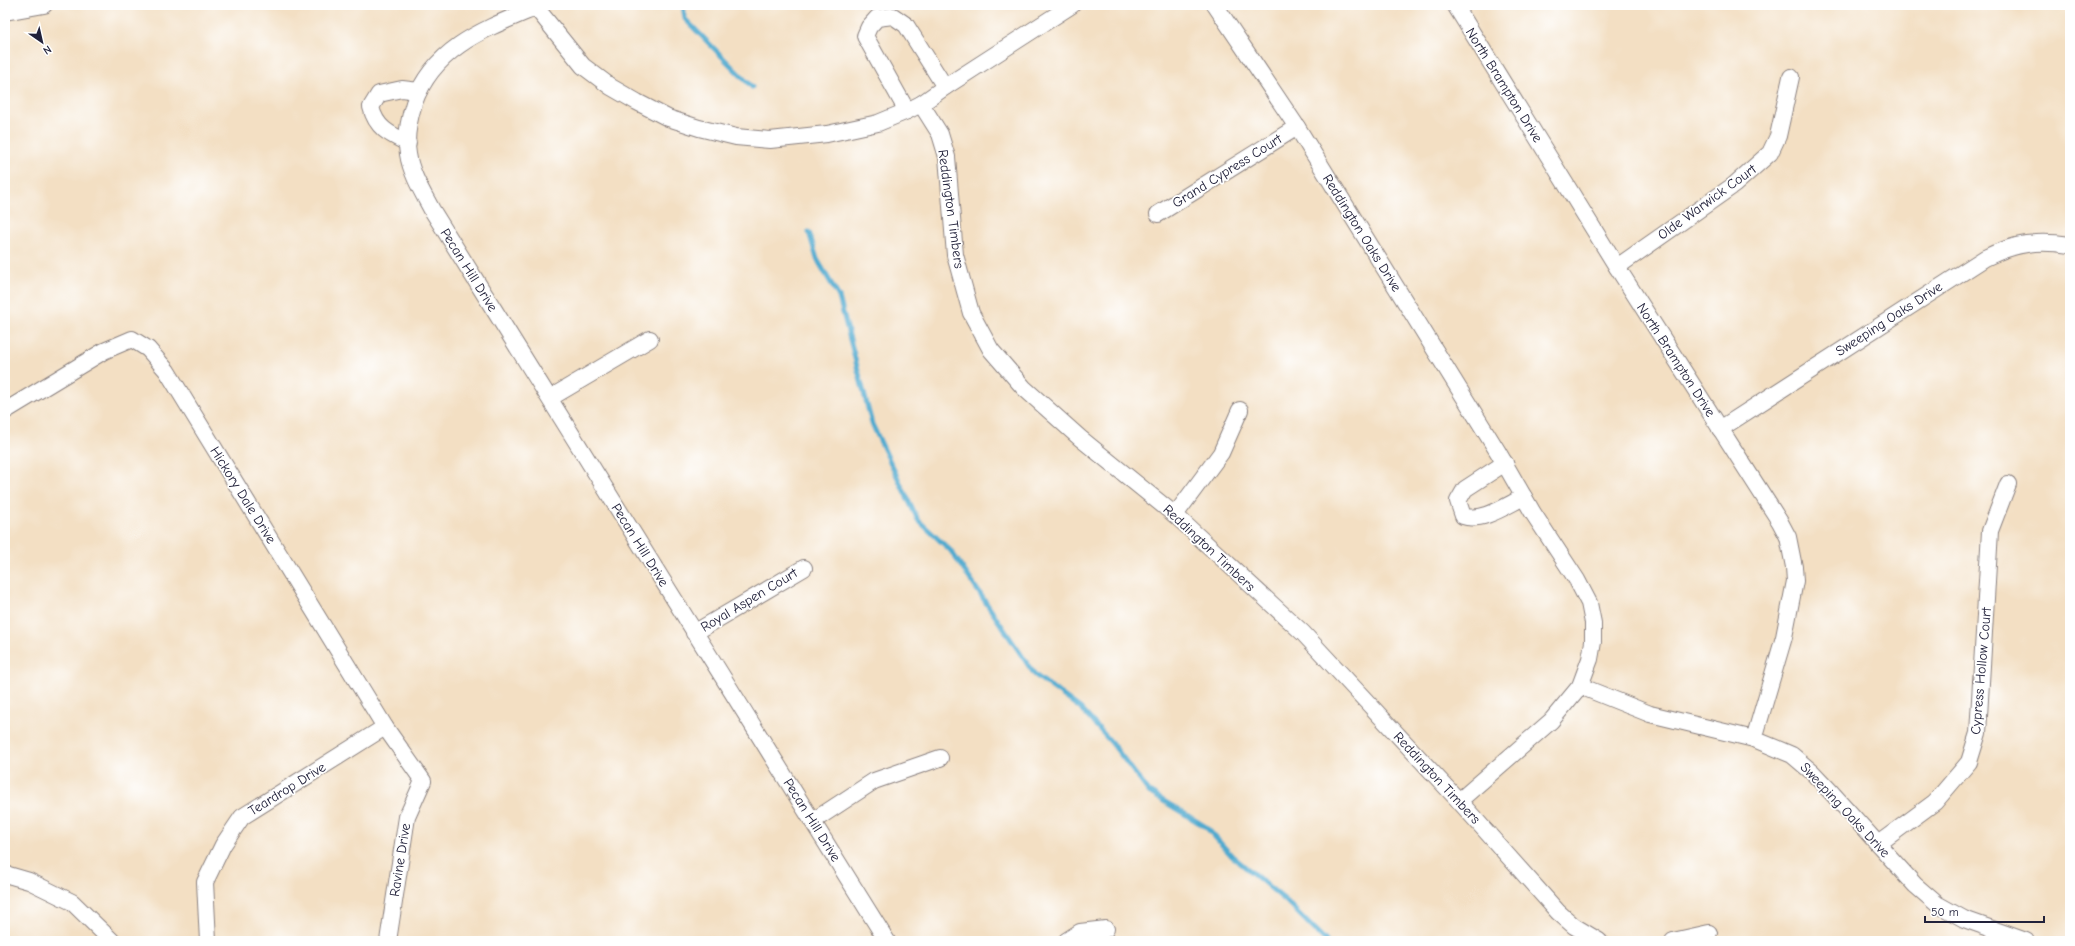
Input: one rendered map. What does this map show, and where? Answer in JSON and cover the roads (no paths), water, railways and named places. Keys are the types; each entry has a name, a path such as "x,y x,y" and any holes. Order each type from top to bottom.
{"street":[{"path":"5,12 44,5"},
{"path":"534,6 584,66 611,87 668,118 699,128 736,137 770,140 827,134 878,123 907,111 921,104 1072,5"},
{"name":"Reddington Oaks Drive","path":"1215,5 1297,128 1505,463 1524,497 1577,580 1589,603 1593,623 1593,642 1590,659 1580,686 1551,721 1460,801"},
{"name":"North Brampton Drive","path":"1455,5 1617,267 1780,522 1788,537 1794,567 1795,581 1791,608 1754,739"},
{"name":"Pecan Hill Drive","path":"534,6 487,28 444,56 419,91 409,119 408,144 408,154 418,182 432,210 550,398 694,633 813,821 886,941"},
{"path":"907,111 865,36 877,18 893,16 906,25 945,87"},
{"name":"Olde Warwick Court","path":"1617,267 1734,185 1770,153 1778,136 1791,77"},
{"path":"408,144 394,137 375,120 371,107 379,94 402,89 419,91"},
{"name":"Reddington Timbers","path":"921,104 940,134 947,157 955,255 971,313 992,350 1024,388 1080,438 1175,515 1303,633 1460,801 1558,912 1574,926 1599,941"},
{"name":"Grand Cypress Court","path":"1158,214 1297,128"},
{"name":"Sweeping Oaks Drive","path":"1720,429 1985,258 2000,250 2022,244 2046,241 2070,245"},
{"name":"Hickory Dale Drive","path":"5,411 104,351 124,341 132,339 148,348 167,371 385,727 424,781"},
{"path":"550,398 650,339"},
{"path":"1175,515 1220,453 1240,410"},
{"path":"1505,463 1465,489 1458,501 1459,509 1463,516 1471,519 1524,497"},
{"name":"Cypress Hollow Court","path":"1878,844 1935,802 1969,762 1978,733 1990,531 2008,484"},
{"name":"Royal Aspen Court","path":"694,633 804,568"},
{"name":"Sweeping Oaks Drive","path":"1580,686 1650,714 1754,739 1792,755 1812,772 1915,886 1937,904 1964,919 2026,941"},
{"name":"Teardrop Drive","path":"208,941 205,882 223,845 242,817 385,727"},
{"path":"813,821 874,781 940,758"},
{"name":"Ravine Drive","path":"388,941 407,817 424,781"},
{"path":"5,874 29,881 72,902 112,941"},
{"path":"1066,941 1080,932 1106,929"},
{"path":"1673,941 1709,933"}],"waterway":[{"path":"683,5 685,19 752,87"},
{"path":"809,232 817,259 839,297 872,424 918,520 951,551 1035,675 1080,708 1111,742 1149,792 1206,827 1232,856 1285,900 1326,941"}]}
